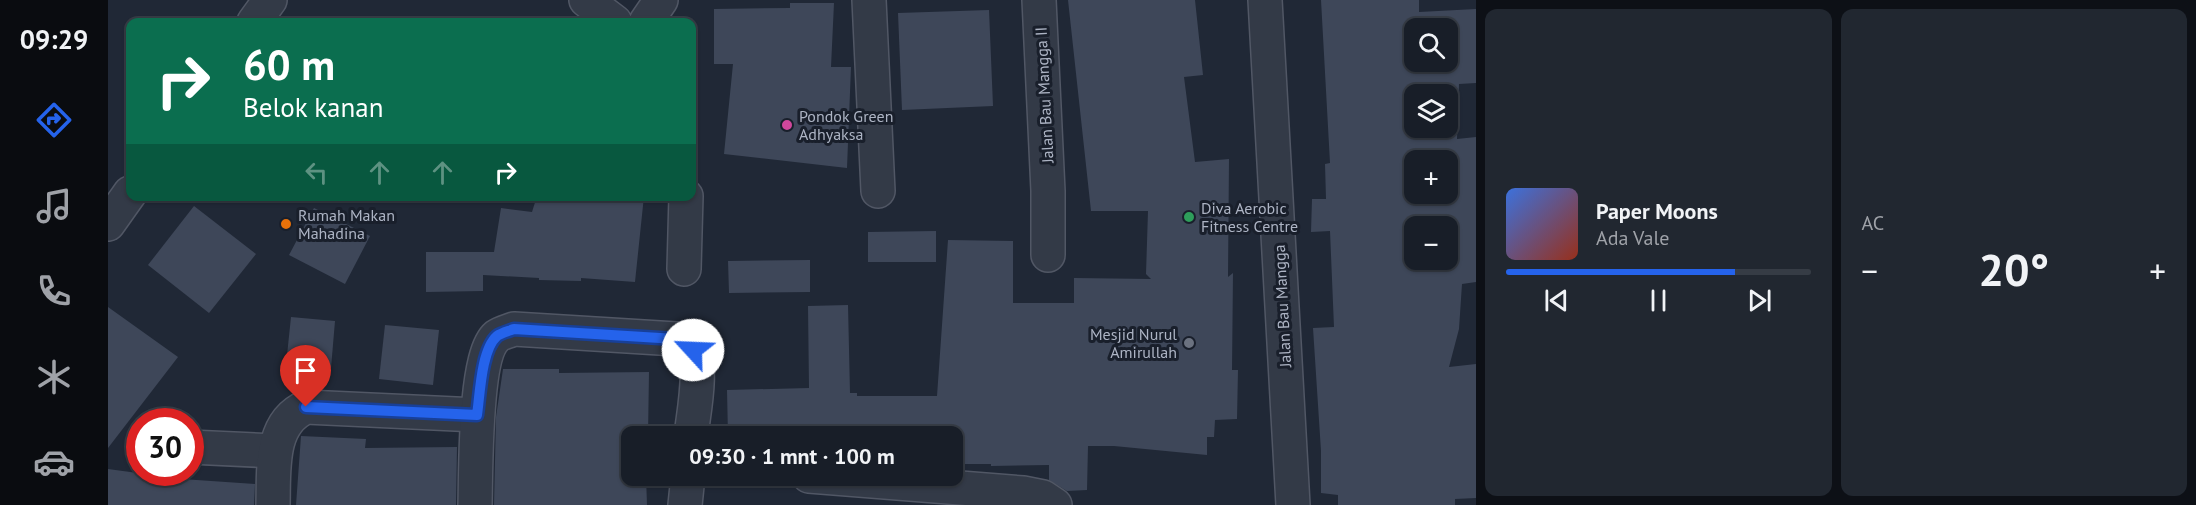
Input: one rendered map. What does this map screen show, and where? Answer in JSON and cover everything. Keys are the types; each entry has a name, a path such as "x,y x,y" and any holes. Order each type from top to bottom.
{"street":[{"path":"257,18 270,0"},
{"path":"586,0 610,18"},
{"path":"649,18 661,0"},
{"path":"869,0 878,191"},
{"name":"Jalan Bau Mangga II","path":"1039,0 1048,191 1048,255"},
{"name":"Jalan Bau Mangga","path":"1265,0 1293,505"},
{"path":"108,224 126,199"},
{"path":"684,269 686,201"},
{"path":"475,505 477,415 484,363 490,346 497,336 514,329 676,339 686,343 693,350 697,371 692,426"},
{"path":"273,505 275,451 286,422 294,412 306,407 477,415"},
{"path":"204,448 275,451"},
{"path":"685,505 687,486"},
{"path":"935,486 1023,493 1043,497 1055,505"}],"building":[{"path":"1068,0 1195,0 1203,75 1184,77 1195,162 1229,159 1228,277 1233,273 1232,370 1238,370 1237,419 1215,420 1214,437 1207,437 1207,455 1114,446 1088,446 1087,490 1067,491 1049,480 1049,465 963,464 963,426 728,426 727,390 809,388 808,306 848,305 850,393 857,393 857,396 937,396 948,240 1013,241 1013,303 1074,303 1074,278 1151,279 1146,274 1148,211 1091,211"},
{"path":"1321,0 1419,0 1419,12 1476,9 1476,83 1459,84 1458,112 1458,84 1404,84 1404,138 1476,137 1476,282 1462,284 1459,329 1449,367 1476,364 1476,498 1455,499 1455,505 1338,505 1338,495 1321,493 1321,451 1313,328 1334,327 1330,231 1311,232 1312,199 1326,199 1325,164 1330,163"},
{"path":"790,3 834,3 831,67 851,67 847,168 724,154 733,64 714,64 714,9 790,8"},
{"path":"989,10 993,106 902,110 898,13"},
{"path":"535,201 643,201 635,282 581,278 581,281 539,280 539,278 483,275 483,291 426,292 426,252 494,252 501,208 532,212"},
{"path":"194,206 256,254 209,313 148,265"},
{"path":"314,208 370,236 345,284 289,255"},
{"path":"936,231 936,262 868,262 868,232"},
{"path":"810,260 810,292 729,293 728,261"},
{"path":"108,307 178,357 139,408 126,408 126,425 108,448"},
{"path":"291,317 335,321 331,368 286,365"},
{"path":"385,325 439,330 433,385 379,379"},
{"path":"503,369 559,369 559,373 649,372 648,426 621,426 621,486 646,486 647,505 494,505 496,417"},
{"path":"301,436 366,439 365,448 457,447 456,505 296,505"},
{"path":"108,469 126,471 126,486 204,486 204,481 255,484 254,505 108,505"}],"place":[{"name":"Pondok Green Adhyaksa","path":"787,125"},
{"name":"Diva Aerobic Fitness Centre","path":"1189,217"},
{"name":"Rumah Makan Mahadina","path":"286,224"},
{"name":"Mesjid Nurul Amirullah","path":"1189,343"}],"route":[{"path":"306,407 477,415 484,363 490,346 497,336 514,329 676,339 686,343 693,350"}]}
